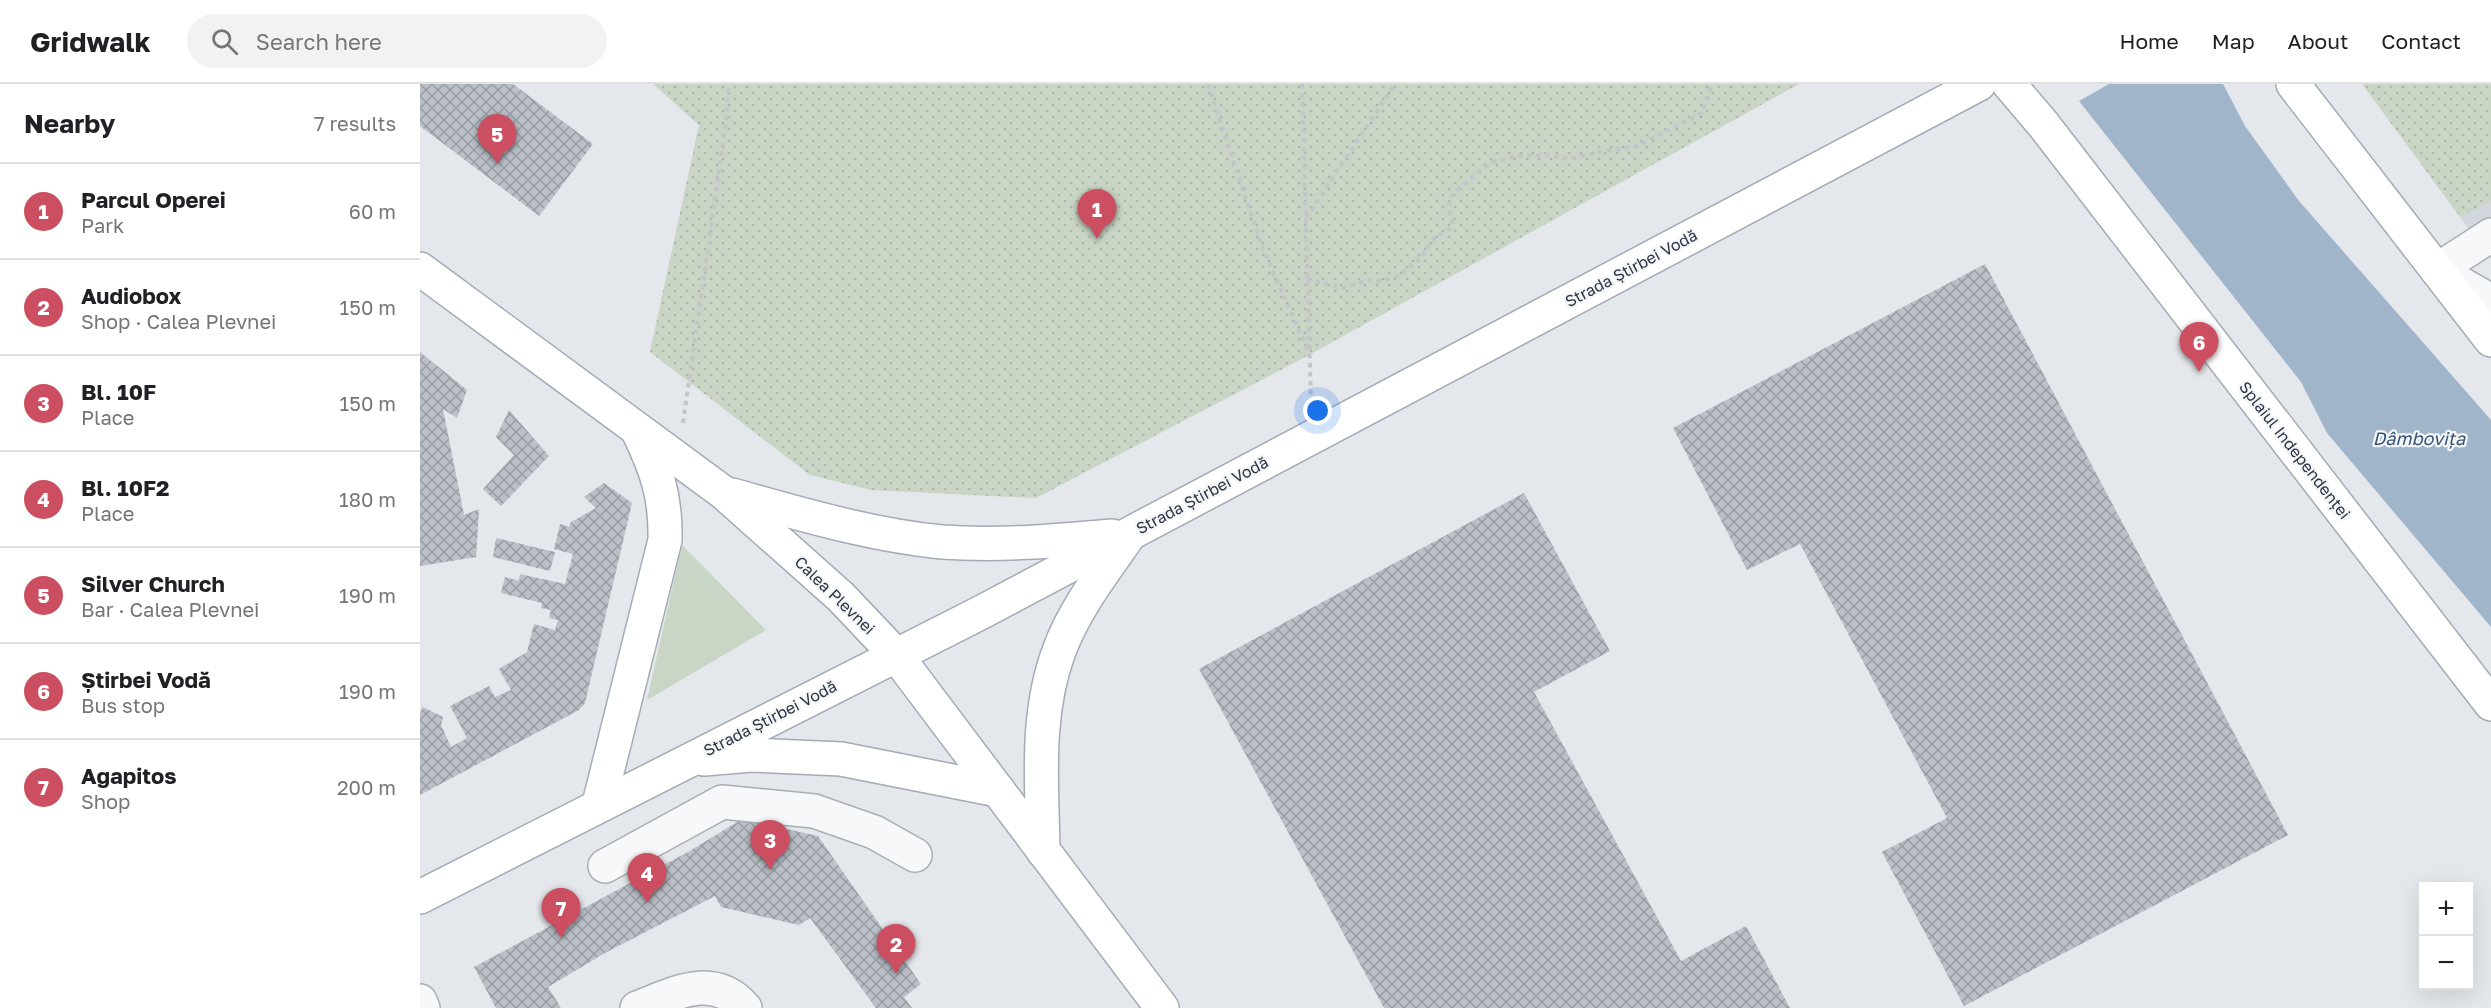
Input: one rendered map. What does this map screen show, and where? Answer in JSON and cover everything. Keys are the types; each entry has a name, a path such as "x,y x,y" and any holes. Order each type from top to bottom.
{"main road":[{"name":"Strada Știrbei Vodă","path":"420,897 1129,534 1979,84"},
{"name":"Splaiul Independenței","path":"2009,84 2043,124 2491,704"},
{"path":"2293,84 2491,340"},
{"name":"Calea Plevnei","path":"420,269 724,493 841,597 896,655 1162,1008"},
{"path":"599,804 665,540 664,501 656,468 638,430"},
{"path":"724,493 841,525 942,542 1029,543 1129,534"},
{"path":"1043,851 1041,750 1043,715 1051,680 1069,629 1129,534"},
{"path":"684,761 751,755 841,759 998,790"}],"street":[{"path":"2491,235 2437,270 2491,302"},
{"path":"605,866 722,801 814,811 874,832 915,855"},
{"path":"637,1008 689,988 724,991 745,1008"},
{"path":"420,1001 423,1008"}],"path":[{"path":"678,459 726,122 729,84"},
{"path":"1208,84 1261,244 1309,355"},
{"path":"1302,84 1311,437"},
{"path":"1305,220 1395,84"},
{"path":"1307,279 1342,288 1370,279 1382,280 1396,277 1420,259 1435,237 1450,229 1452,222 1449,206 1452,196 1492,162 1517,156 1546,155 1570,159 1637,146 1702,113 1712,84"}],"shaded area":[{"path":"2491,201 2491,258 2460,217"}],"green space":[{"path":"653,84 1799,84 1309,355 1036,498 871,490 810,475 650,352 699,125"},
{"path":"2362,84 2491,84 2491,201 2460,217"},
{"path":"682,545 766,630 647,700"}],"water":[{"name":"Dâmbovița","path":"2109,84 2223,84 2245,126 2299,201 2491,420 2491,627 2327,433 2301,382 2079,101"}],"building":[{"path":"420,84 513,84 593,144 539,216 420,126"},
{"path":"1985,264 2288,835 1964,1006 1882,852 1947,818 1800,544 1747,570 1673,428"},
{"path":"420,352 467,390 457,418 443,409 464,515 479,509 476,557 420,566"},
{"path":"509,410 549,456 501,506 483,489 514,455 496,437"},
{"path":"604,483 632,503 585,703 579,710 420,795 420,712 423,707 443,717 441,725 451,747 467,738 450,706 489,686 495,697 511,690 499,669 527,652 534,624 555,630 558,620 549,618 551,610 541,608 542,603 501,593 505,577 519,581 520,574 565,584 573,554 554,549 560,524 569,527 571,522 596,508 584,497"},
{"path":"1524,493 1610,651 1534,692 1681,961 1746,926 1790,1008 1384,1008 1199,669"},
{"path":"496,538 555,552 550,571 493,557"},
{"path":"742,819 818,836 921,984 904,997 912,1008 876,1008 810,918 799,925 721,907 715,896 605,953 548,987 561,1008 496,1008 474,967 688,852"}],"place":[{"name":"Silver Church","path":"497,164"},
{"name":"Parcul Operei","path":"1097,239"},
{"name":"Știrbei Vodă","path":"2199,372"},
{"name":"Bl. 10F","path":"770,870"},
{"name":"Bl. 10F2","path":"647,903"},
{"name":"Agapitos","path":"561,938"},
{"name":"Audiobox","path":"896,974"}]}
